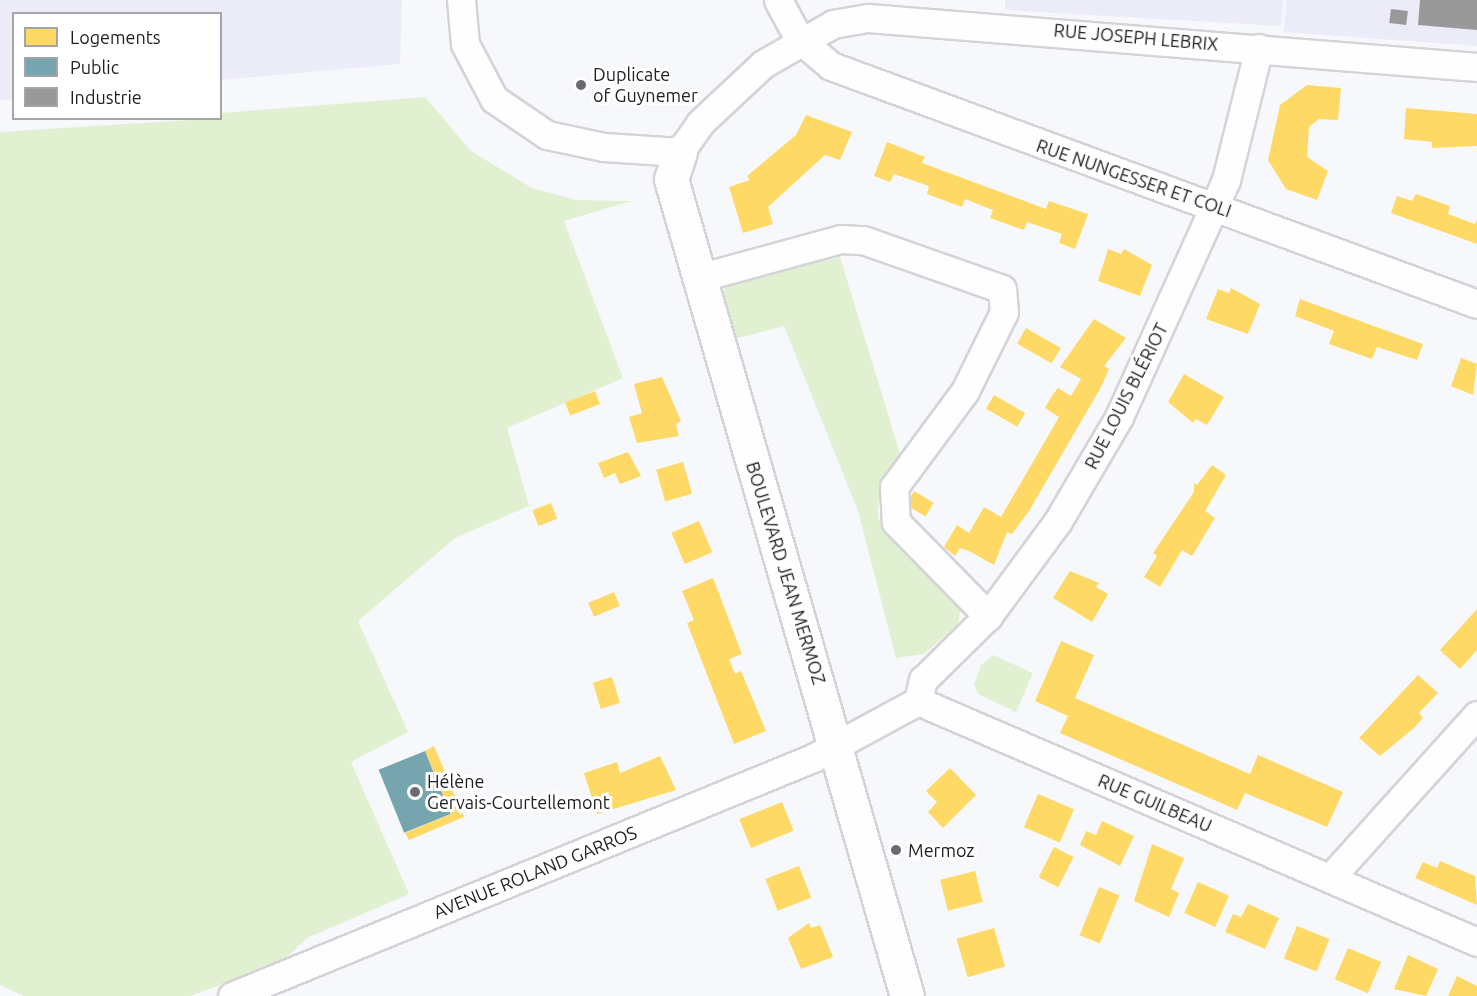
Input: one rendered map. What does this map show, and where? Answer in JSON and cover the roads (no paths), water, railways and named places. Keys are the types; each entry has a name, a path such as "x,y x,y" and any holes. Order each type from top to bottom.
{"street":[{"path":"461,0 465,44 494,99 548,135 604,147 680,152"},
{"path":"778,0 799,39"},
{"name":"RUE JOSEPH LEBRIX","path":"680,152 728,94 799,39 832,24 868,18 1477,67"},
{"name":"RUE NUNGESSER ET COLI","path":"799,39 831,66 1477,304"},
{"name":"RUE LOUIS BLÉRIOT","path":"918,701 923,680 988,616 1090,470 1150,353 1197,243 1216,206 1245,115 1259,48"},
{"name":"BOULEVARD JEAN MERMOZ","path":"680,152 670,173 698,278 837,745 906,996"},
{"path":"698,278 841,240 862,240 1002,289 1004,312 965,391 894,487 896,522 988,616"},
{"path":"837,745 918,701"},
{"name":"RUE GUILBEAU","path":"918,701 1477,942"},
{"path":"1330,878 1477,715"},
{"name":"AVENUE ROLAND GARROS","path":"232,996 837,745"}],"place":[{"name":"Duplicate of Guynemer","path":"581,85"},
{"name":"Hélène Gervais-Courtellemont","path":"415,792"},
{"name":"Mermoz","path":"896,850"}]}
